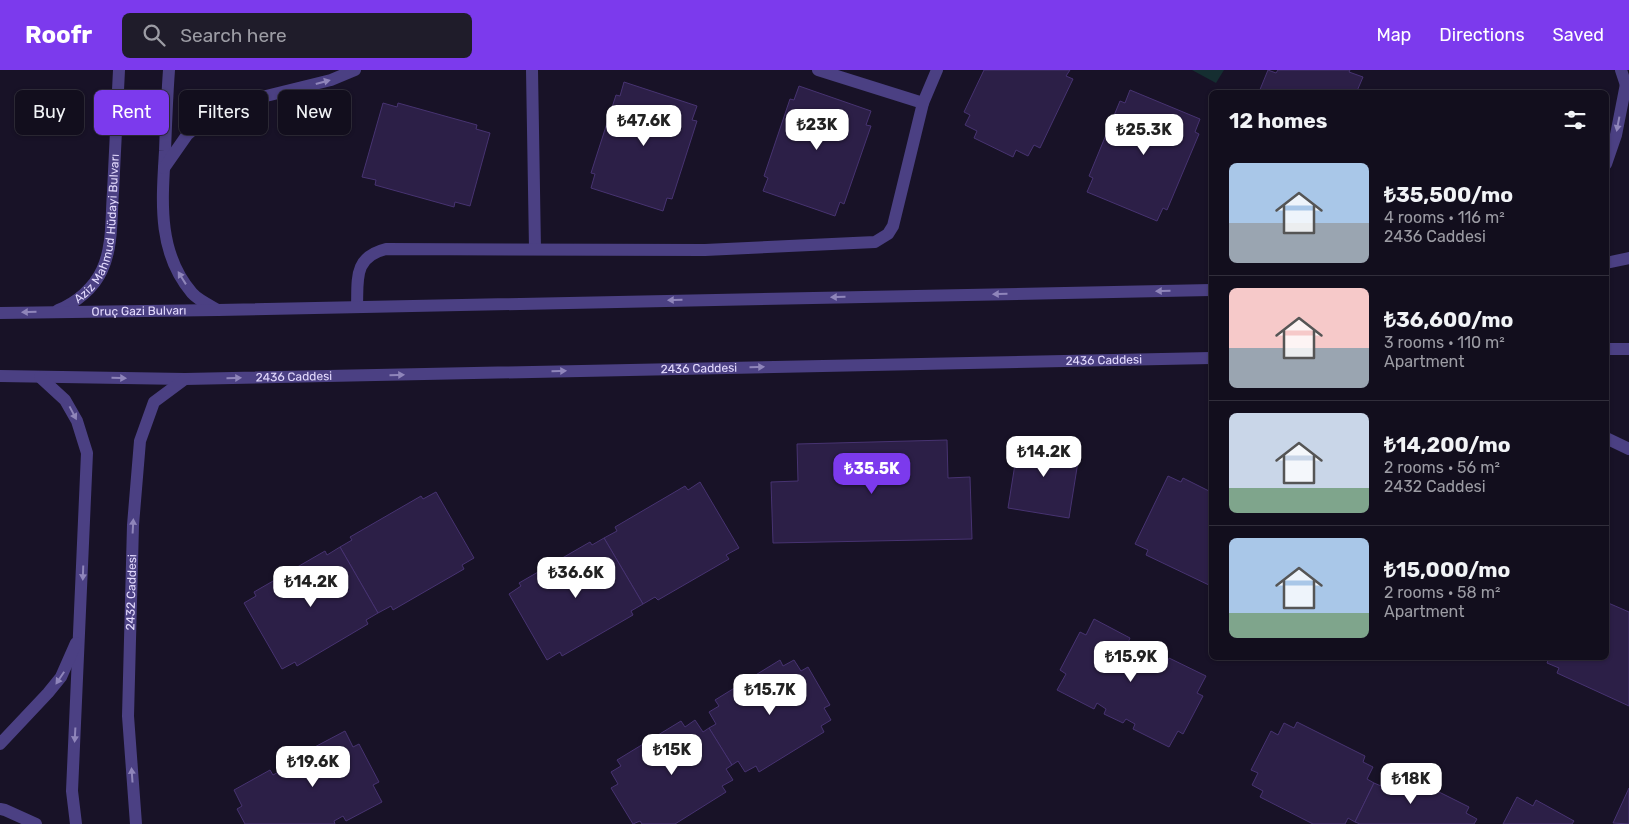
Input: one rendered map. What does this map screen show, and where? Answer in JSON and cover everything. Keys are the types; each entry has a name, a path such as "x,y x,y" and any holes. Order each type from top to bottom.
{"street":[{"name":"Aziz Mahmud Hüdayi Bulvarı","path":"54,312 71,305 86,291 102,271 108,254 119,70"},
{"path":"169,70 162,190 165,237 173,264 183,281 194,295 218,310 1209,290"},
{"path":"164,168 187,135 210,115 266,96 331,80 355,70"},
{"path":"532,70 535,249"},
{"path":"818,70 923,103"},
{"path":"356,307 358,272 367,257 375,252 386,249 705,250 875,242 888,234 893,226 923,103 937,70"},
{"path":"1609,155 1628,89 1621,70"},
{"path":"1609,262 1629,258"},
{"name":"Oruç Gazi Bulvarı","path":"0,313 218,310"},
{"path":"1609,349 1629,349"},
{"name":"2436 Caddesi","path":"185,379 1209,358"},
{"path":"0,376 185,379"},
{"path":"40,377 66,400 77,421 87,453 72,791 76,824"},
{"name":"2432 Caddesi","path":"136,824 128,716 133,526 140,440 154,402 185,379"},
{"path":"1609,439 1629,449"},
{"path":"0,744 48,694 61,677 80,634"},
{"path":"0,809 36,824"}],"green space":[{"path":"1192,70 1224,70 1216,83"}],"building":[{"path":"984,70 1070,70 1066,76 1073,79 1040,148 1034,145 1028,156 1016,150 1013,157 974,138 977,131 965,125 970,115 964,112"},
{"path":"1268,70 1276,73 1278,70 1350,70 1349,72 1363,77 1357,90 1260,90"},
{"path":"624,82 697,106 692,120 697,121 672,199 667,198 663,211 591,188 595,174 591,173 616,95 620,96"},
{"path":"799,86 871,111 866,125 871,126 844,204 840,202 835,216 763,191 768,178 764,176 790,99 794,100"},
{"path":"1130,90 1200,119 1195,132 1199,134 1167,210 1163,208 1157,221 1087,192 1093,178 1089,176 1120,101 1125,103"},
{"path":"383,103 397,107 398,103 477,125 476,129 490,133 470,206 455,202 454,207 375,185 376,180 362,177"},
{"path":"1019,439 1080,449 1069,518 1008,508"},
{"path":"947,440 948,478 970,477 972,539 773,543 771,482 798,481 797,444"},
{"path":"1168,476 1181,482 1183,478 1209,491 1209,585 1146,555 1148,550 1135,544"},
{"path":"700,482 739,548 726,555 729,559 658,600 655,597 643,604 604,538 617,531 615,527 685,486 688,490"},
{"path":"436,492 474,558 462,565 464,569 393,610 391,606 378,613 340,547 352,540 350,537 421,496 423,499"},
{"path":"604,538 643,604 631,611 633,615 562,656 560,652 547,660 509,594 521,586 519,583 590,542 592,545"},
{"path":"340,547 378,613 366,620 368,624 297,666 295,662 282,669 244,603 256,596 254,592 325,551 327,555"},
{"path":"1609,603 1629,612 1629,706 1557,673 1559,668 1547,663 1548,660 1609,660"},
{"path":"1094,619 1130,638 1128,643 1138,648 1140,643 1159,653 1157,658 1167,663 1169,658 1206,676 1197,693 1203,696 1183,734 1178,731 1169,747 1133,729 1135,724 1126,719 1123,723 1104,714 1106,709 1097,703 1094,709 1057,690 1066,674 1060,670 1080,632 1086,635"},
{"path":"780,660 783,666 794,660 801,671 808,667 830,705 824,708 831,720 821,726 824,732 759,772 756,766 745,772 738,761 732,765 709,728 716,724 709,712 719,706 715,700"},
{"path":"695,720 703,732 709,728 732,765 726,769 733,780 722,786 726,792 675,824 642,824 640,821 633,824 611,788 618,784 611,772 621,766 617,760 681,721 685,727"},
{"path":"1297,722 1365,756 1363,762 1373,767 1367,779 1374,783 1355,822 1348,818 1345,824 1313,824 1260,797 1263,791 1252,785 1258,773 1251,770 1271,731 1278,735 1284,723 1294,728"},
{"path":"345,731 353,747 359,744 379,782 373,785 382,802 346,821 343,816 334,821 335,824 245,824 237,809 242,806 234,790 270,770 273,775 282,770 280,765 299,755 301,760 311,755 309,750"},
{"path":"1401,773 1469,807 1466,813 1477,819 1474,824 1360,824 1355,822 1374,783 1381,786 1387,774 1398,779"},
{"path":"1629,788 1629,824 1613,823"},
{"path":"1517,797 1533,806 1536,800 1574,821 1572,824 1503,824"}]}
